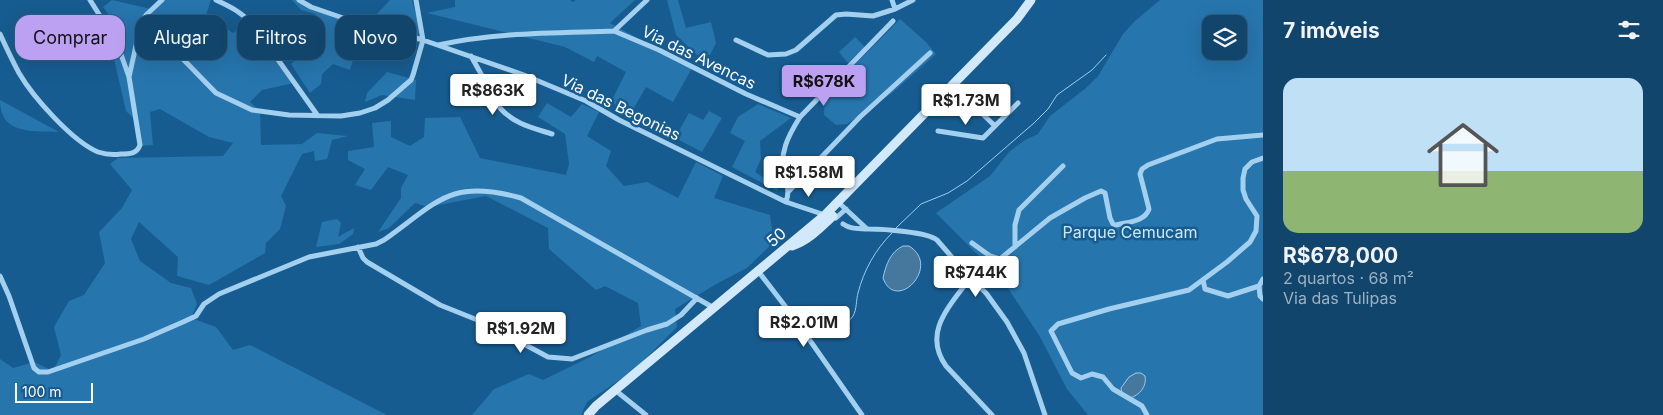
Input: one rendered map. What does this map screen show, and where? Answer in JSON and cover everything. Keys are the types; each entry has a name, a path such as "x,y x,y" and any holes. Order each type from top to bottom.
{"main road":[{"name":"50","path":"588,415 596,406 758,271 787,248 834,217 838,202 954,81 1017,19 1031,0"}],"street":[{"path":"0,34 20,74 40,100 66,128 86,145 100,152 126,154 136,152 140,148 129,77 117,43 90,0"},
{"path":"129,77 141,23 146,15 162,0"},
{"path":"216,0 233,7 244,15 318,116"},
{"name":"Via das Begonias","path":"300,0 311,7 349,20 423,40 500,65 586,101 620,120 786,202 834,217 852,229 866,228 934,237 994,303 1019,343 1045,415"},
{"path":"311,7 313,0"},
{"path":"184,60 216,93 252,110 318,116 340,116 360,113 375,108 388,100 411,80 423,40 416,0"},
{"path":"438,45 502,36 614,31 647,0"},
{"path":"892,0 895,9"},
{"path":"736,40 768,55 786,54 796,50 836,16 846,14 873,16 895,9 913,0"},
{"path":"789,191 784,176 783,152 786,141 800,117 893,21"},
{"name":"Via das Avencas","path":"614,31 659,50 746,94 800,117"},
{"path":"786,202 789,191 860,117 930,53"},
{"path":"471,56 500,108 507,116 518,123 552,134"},
{"path":"954,81 965,92 968,100 995,126"},
{"path":"948,88 960,98 968,100"},
{"path":"938,131 981,139 1018,103"},
{"path":"972,242 996,259 1005,256 1050,218 1085,198 1101,192 1105,193 1113,224 1116,225 1140,219 1147,214 1149,209 1140,174 1142,169 1217,139 1263,134"},
{"path":"1147,415 1142,406 1113,389 1103,377 1092,374 1081,378 1072,373 1051,331 1058,324 1109,309 1189,290 1250,242 1256,231 1257,216 1246,199 1243,190 1243,178 1245,169 1252,162 1263,158"},
{"path":"1015,248 1015,225 1019,210 1063,166"},
{"path":"0,276 34,368 39,372 48,372 160,332 196,316 204,304 219,294 308,257 384,240 433,204 453,193 476,190 499,192 522,198 714,308"},
{"path":"838,202 866,228"},
{"path":"834,217 846,209"},
{"path":"358,247 367,262 440,305 485,323 548,357 572,360 667,324 681,315 697,298"},
{"path":"758,271 795,319 862,415"},
{"path":"970,278 942,318 937,328 936,343 941,359 946,366 992,415"},
{"path":"1263,279 1260,286 1260,296 1263,299"},
{"path":"1203,280 1205,289 1228,296 1260,286"},
{"path":"615,390 646,415"}],"green space":[{"path":"112,0 151,9 161,0 211,0 206,15 135,15 135,60 227,60 227,29 233,33 237,30 237,60 278,60 294,83 262,90 250,102 260,111 261,145 302,144 317,133 348,136 332,140 327,159 315,161 314,151 302,154 281,196 286,206 280,229 266,243 265,253 209,285 177,276 178,257 139,222 131,239 140,261 171,283 191,288 197,304 191,318 216,327 233,350 250,345 387,415 0,415 0,359 13,368 34,362 53,371 61,355 54,327 69,301 84,295 105,263 99,232 122,208 132,190 110,164 118,158 223,156 233,143 209,137 160,109 150,112 153,145 139,146 134,119 126,111 114,60 125,60 125,15 109,15 103,7"},
{"path":"292,0 299,0 335,15 335,60 353,60 350,70 333,64 322,74 321,84 310,93 291,64 295,60 325,60 325,15 316,15 301,10"},
{"path":"390,0 412,0 420,28 416,49 416,15 376,15"},
{"path":"455,0 570,0 573,2 576,0 635,0 610,23 692,68 673,102 646,87 631,113 611,102 626,72 597,56 594,62 565,47 427,13 455,7"},
{"path":"667,0 678,0 686,28 711,22 716,43 710,55 697,55 676,35"},
{"name":"Parque Cemucam","path":"1160,0 1263,0 1263,415 1088,415 1067,389 1040,337 1002,279 936,213 990,176 1009,152 1025,140 1038,134 1050,116 1086,88 1098,76 1123,34"},
{"path":"900,19 926,42 936,54 892,93 847,124 836,125 824,115 825,95"},
{"path":"855,37 865,47 848,63 839,52"},
{"path":"387,72 416,80 415,100 382,95 365,102 367,93"},
{"path":"0,100 59,132 29,131 12,125 6,120 1,111"},
{"path":"547,103 571,117 582,104 599,112 587,136 611,151 606,166 624,186 647,182 678,198 696,162 723,176 714,198 770,215 774,242 747,268 675,309 677,327 634,370 587,402 581,415 472,415 494,389 529,374 543,380 590,357 641,326 638,303 605,286 596,290 549,249 548,228 486,196 428,207 415,203 389,228 378,232 401,198 401,188 408,175 388,167 371,190 355,185 365,169 348,160 348,151 374,147 372,123 391,121 391,137 410,146 424,137 425,118 460,117 480,158 566,175 569,164 565,134 538,117"},
{"path":"758,104 791,118 760,141 761,159 755,172 763,177 775,173 779,185 777,191 732,167 745,141 730,133 738,117"},
{"path":"709,111 722,118 702,152 675,138 689,113 703,120"},
{"path":"337,219 341,223 338,237 354,228 353,234 339,244 316,247 322,222"}],"shaded area":[{"path":"903,246 909,246 918,255 921,264 919,274 913,283 906,289 897,291 889,288 883,278 892,255"},
{"path":"1136,373 1141,373 1145,376 1145,383 1140,392 1130,398 1122,393 1121,388 1129,377"}],"waterway":[{"path":"896,228 921,204 948,193 967,181 1034,123 1048,109 1057,95 1092,70 1106,55"},
{"path":"828,333 845,324 853,316 863,276 875,253 892,233"}]}
